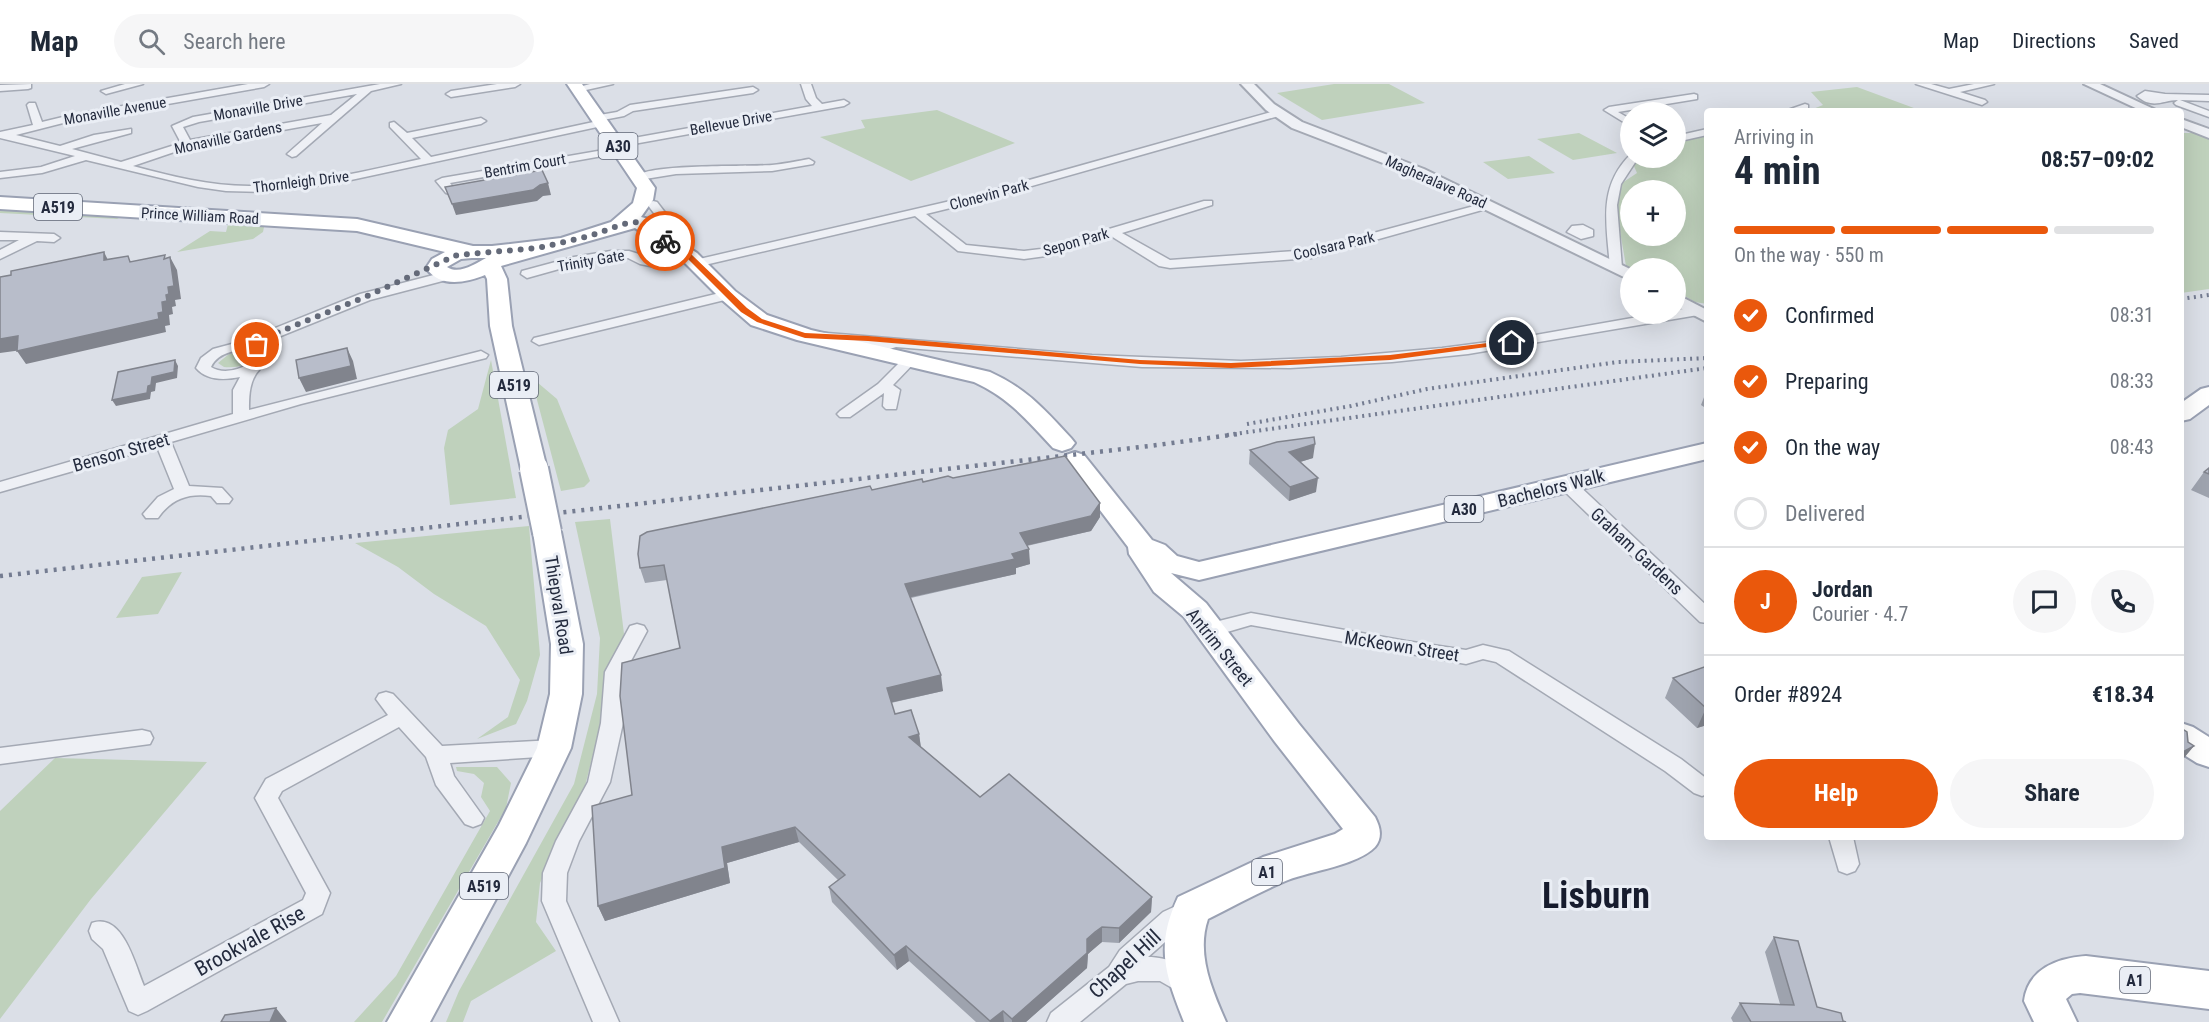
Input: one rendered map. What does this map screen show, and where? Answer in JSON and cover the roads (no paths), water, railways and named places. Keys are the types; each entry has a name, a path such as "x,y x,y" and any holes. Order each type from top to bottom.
{"main road":[{"name":"A30","path":"575,87 646,188 646,218 654,232 683,253 728,296 759,320 805,335 894,350"},
{"name":"Prince William Road","path":"0,203 357,225 400,233 485,258"},
{"path":"446,270 475,273 485,258 619,231 639,233 646,218"},
{"path":"619,231 683,253"},
{"name":"Prince William Road","path":"400,233 432,253 446,270"},
{"name":"Thiepval Road","path":"408,1022 513,833 554,748 566,694 567,644 547,532 501,326 497,279 485,258"},
{"name":"A519","path":"446,270 478,284 498,301"},
{"name":"Antrim Street","path":"894,350 1002,386 1033,410 1142,546 1143,554 1164,585 1202,620 1287,733 1354,815 1362,827 1362,836"},
{"path":"2184,412 2209,394"},
{"name":"Bachelors Walk","path":"1142,546 1155,552 1167,563 1179,568 1199,571 1704,452"},
{"name":"Bachelors Walk","path":"1202,620 1189,588 1192,583 1220,566"},
{"path":"2184,738 2209,754"},
{"name":"A1","path":"1192,909 1276,868 1347,846 1362,836"},
{"path":"1192,909 1184,935 1198,1005"},
{"name":"A1","path":"2051,1007 2061,978 2086,974 2209,990"}],"street":[{"path":"106,91 138,84"},
{"name":"Monaville Avenue","path":"1,136 38,125 264,84"},
{"name":"Monaville Drive","path":"187,144 177,126 197,119 396,84"},
{"path":"452,89 515,84"},
{"path":"575,87 608,84"},
{"path":"806,84 811,99 819,107"},
{"name":"Magheralave Road","path":"1247,84 1278,113 1301,127 1419,172 1489,205 1580,242 1620,270"},
{"path":"1921,84 1982,102"},
{"path":"1949,92 1989,84"},
{"path":"2090,84 2145,108"},
{"path":"2137,84 2149,94 2163,101 2167,98 2209,98"},
{"path":"0,88 8,90 28,86"},
{"path":"2124,99 2149,94 2166,86"},
{"path":"292,154 368,89"},
{"name":"Thornleigh Drive","path":"1,136 187,182 228,188 264,188 343,178 428,160 597,117 620,114 630,108 749,89"},
{"path":"1661,102 1694,97"},
{"path":"2167,98 2209,114"},
{"name":"Bellevue Drive","path":"621,154 844,103"},
{"path":"32,105 38,125"},
{"path":"1620,108 1609,110 1620,117"},
{"name":"Clonevin Park","path":"683,253 918,213 1073,172 1278,113"},
{"name":"Monaville Gardens","path":"124,165 187,144 334,118"},
{"path":"406,136 481,121"},
{"path":"2184,124 2209,134"},
{"path":"394,125 428,160"},
{"path":"2184,130 2196,129"},
{"path":"61,149 94,138 127,131"},
{"path":"1686,137 1704,133"},
{"name":"Bentrim Court","path":"450,191 442,181 621,154"},
{"path":"0,175 34,171 87,156"},
{"path":"639,177 676,171 772,168 809,162"},
{"path":"1616,268 1611,205 1615,184 1626,168"},
{"name":"Sepon Park","path":"918,213 962,248 1024,255 1042,253 1208,203"},
{"name":"Coolsara Park","path":"1113,232 1163,263 1170,264 1303,255 1489,205"},
{"path":"646,218 667,222"},
{"path":"646,218 667,222 684,245 683,253"},
{"path":"0,236 54,238"},
{"path":"0,255 34,237"},
{"name":"Trinity Gate","path":"527,274 580,259 633,254 644,261 658,263 683,253"},
{"path":"322,314 280,339 269,349 269,356 253,367 220,374 206,371 203,368 204,363 225,350 247,345 322,314 365,297 446,270"},
{"path":"539,341 728,296"},
{"path":"1686,305 1703,314"},
{"path":"845,414 883,387 894,350 1231,366 1277,364 1390,357 1491,346 1703,314"},
{"path":"247,345 269,349"},
{"name":"Benson Street","path":"0,487 241,417 481,355"},
{"path":"241,417 241,390 253,367"},
{"path":"220,374 241,390"},
{"path":"883,387 892,390 891,406"},
{"path":"162,440 183,491"},
{"name":"Graham Gardens","path":"1567,484 1704,614"},
{"path":"152,514 157,506 183,491 216,492 223,500"},
{"name":"McKeown Street","path":"1202,620 1251,619 1416,650 1466,657 1483,652 1502,656 1673,765 1702,787"},
{"path":"606,1022 554,901 555,873 568,841 599,782 612,723 615,672 637,631"},
{"path":"386,699 436,754 444,778 473,818"},
{"name":"Brookvale Rise","path":"101,931 113,942 138,1003 313,907 318,893 266,798 274,785 401,717"},
{"path":"0,756 142,738"},
{"path":"436,754 458,755 554,748"},
{"path":"1842,840 1847,864"},
{"name":"Chapel Hill","path":"1059,1022 1118,975 1129,958 1172,920 1192,909"},
{"path":"1118,975 1144,967 1158,968 1177,977 1198,1005"}],"railway":[{"path":"2184,299 2209,295"},
{"path":"1247,424 1351,406 1427,389 1618,362 1704,358"},
{"path":"1227,435 1704,368"},
{"path":"0,576 1150,446 1238,434"}],"district":[{"name":"Lisburn","path":"1596,896"}]}
